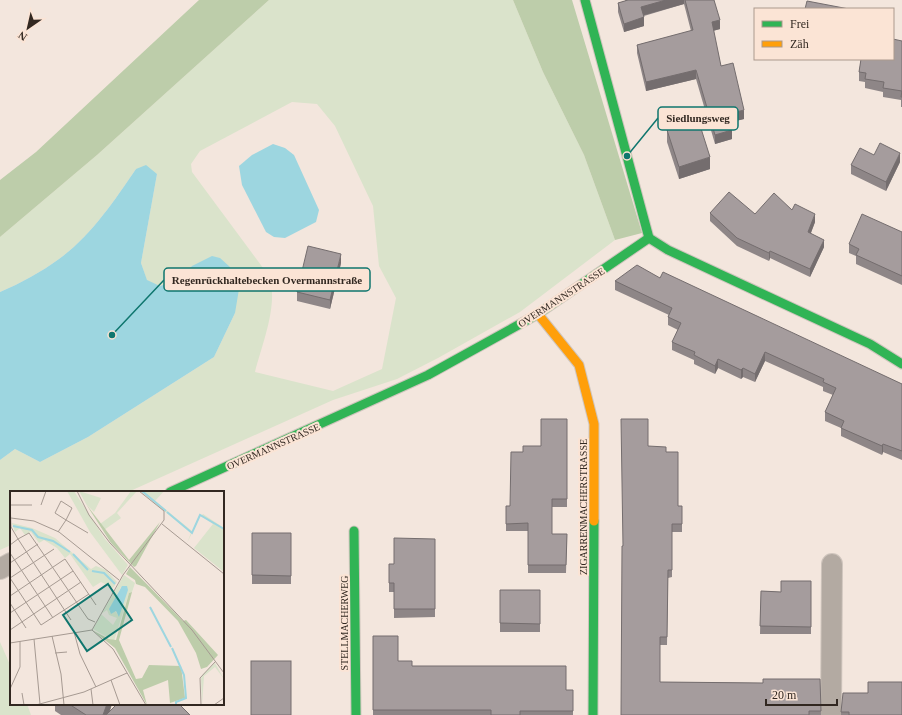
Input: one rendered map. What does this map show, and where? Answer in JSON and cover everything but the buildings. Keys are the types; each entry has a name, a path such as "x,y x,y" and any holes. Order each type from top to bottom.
{"street":[{"path":"585,0 649,238 668,250 870,344 902,364"},
{"name":"OVERMANNSTRASSE","path":"172,491 428,375 538,314 649,238"},
{"name":"ZIGARRENMACHERSTRASSE","path":"538,314 578,365 594,424 593,715"},
{"name":"STELLMACHERWEG","path":"354,532 356,715"},
{"path":"0,569 10,564"},
{"path":"831,715 832,564"}],"green space":[{"path":"199,0 269,0 97,155 0,237 0,180 36,152"},
{"path":"269,0 513,0 543,72 584,155 615,240 520,312 438,358 397,379 333,400 130,491 10,491 10,545 0,550 0,460 15,449 40,462 88,437 214,357 235,313 192,266 178,279 160,286 147,281 141,263 157,174 136,169 92,229 71,250 38,273 0,292 0,237 97,155","holes":["292,102 317,104 335,126 373,206 379,266 396,298 382,369 333,391 255,372 271,311 272,287 269,276 192,172 191,164 200,151"]},
{"path":"513,0 572,0 642,233 615,240 584,155 543,72"},
{"path":"0,642 10,665 10,705 27,705 31,715 0,715"}],"water":[{"path":"273,144 285,148 294,155 319,210 316,222 285,238 274,237 266,232 242,185 239,166 252,155"},
{"path":"146,165 157,174 141,263 147,280 160,286 178,279 192,266 212,256 220,258 230,267 239,289 235,313 214,357 88,437 40,462 15,449 0,460 0,292 38,273 71,250 92,229 136,169"}],"traffic: fast":[{"path":"585,0 649,238"},
{"path":"649,238 668,250 870,344 902,364"},
{"path":"172,491 428,375 538,314 649,238"},
{"path":"593,715 594,521"},
{"path":"354,531 356,715"}],"traffic: slow":[{"path":"538,314 579,365 594,424 594,521"}],"place":[{"name":"Siedlungsweg","path":"627,156"},
{"name":"Regenrückhaltebecken Overmannstraße","path":"112,335"}]}
